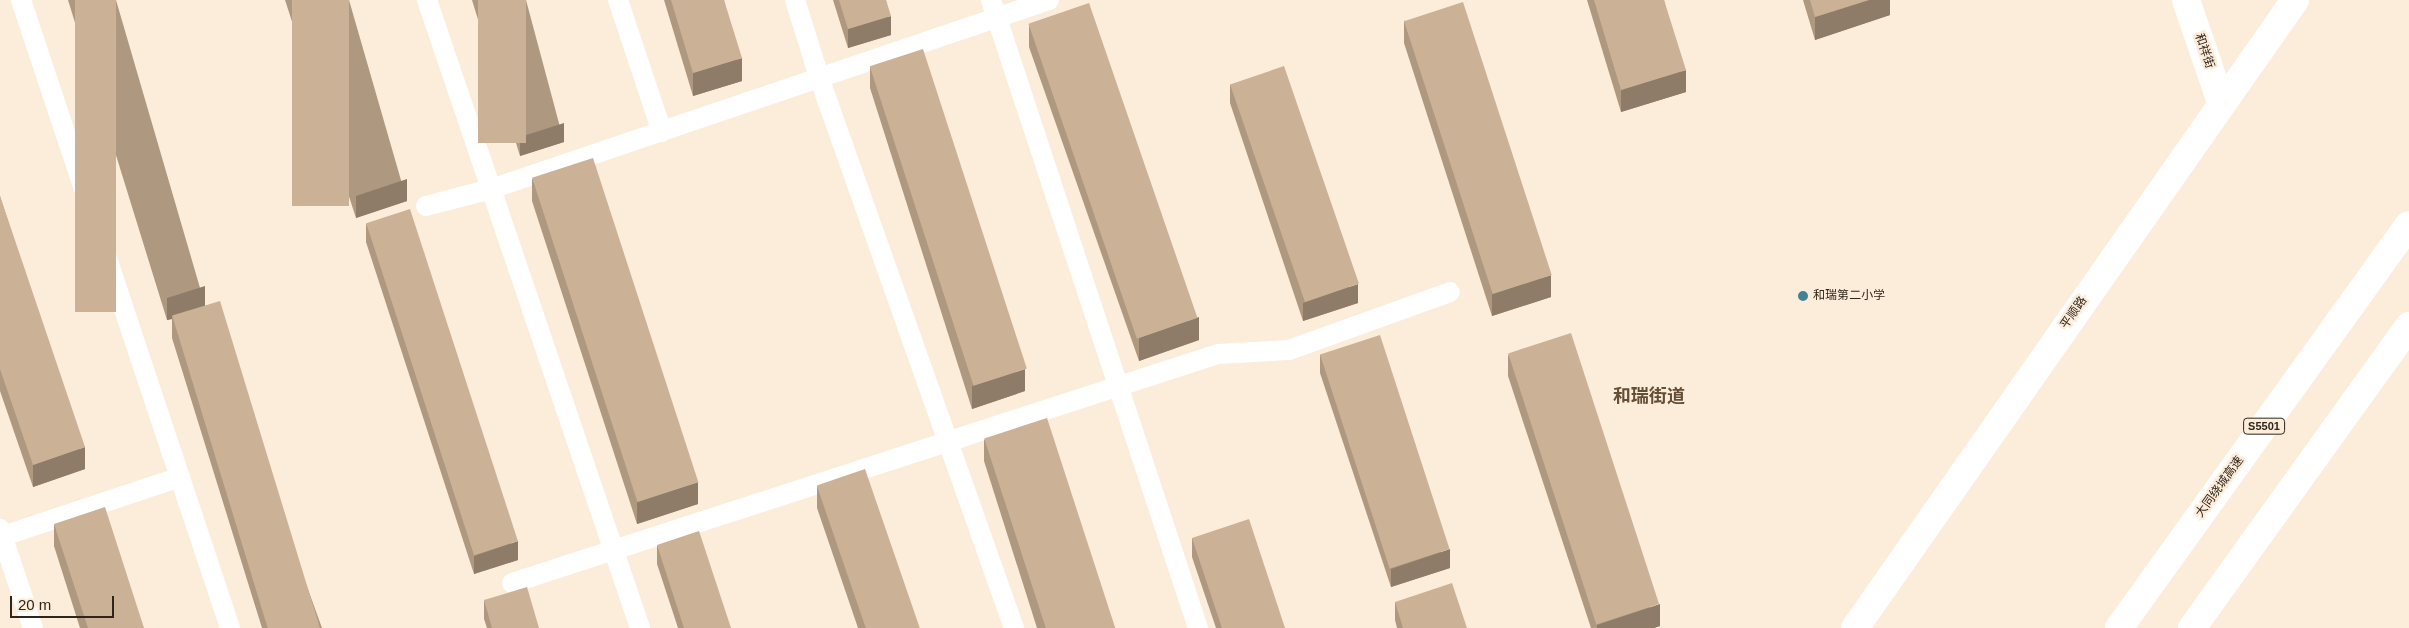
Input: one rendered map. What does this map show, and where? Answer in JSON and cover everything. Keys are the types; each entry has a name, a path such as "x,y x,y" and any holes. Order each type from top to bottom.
{"main road":[{"name":"和祥街","path":"2186,0 2221,102"},
{"name":"平顺路","path":"1855,628 2221,102 2295,0"},
{"name":"大同绕城高速","path":"2119,628 2409,225"},
{"path":"2192,628 2409,326"}],"lane":[{"path":"21,0 230,628"},
{"path":"427,0 640,628"},
{"path":"618,0 662,132"},
{"path":"795,0 820,80 1014,628"},
{"path":"426,206 491,189 820,80 993,9 1050,0"},
{"path":"993,9 1198,628"},
{"path":"512,583 614,552 1218,354 1288,350 1450,292"},
{"path":"33,628 1,534 180,477"}],"building":[{"path":"75,0 116,0 116,312 75,312"},
{"path":"292,0 349,0 349,206 292,206"},
{"path":"478,0 526,0 526,143 478,143"},
{"path":"671,0 724,0 742,58 693,73"},
{"path":"839,0 886,0 891,16 848,29"},
{"path":"1594,0 1664,0 1686,70 1621,90"},
{"path":"1810,0 1869,0 1815,17"},
{"path":"1463,2 1552,275 1493,294 1404,21"},
{"path":"1089,3 1197,318 1137,339 1028,24"},
{"path":"923,49 1027,369 974,386 870,66"},
{"path":"1284,66 1359,283 1305,302 1230,85"},
{"path":"593,158 698,482 638,502 532,178"},
{"path":"0,196 85,447 33,465 0,369"},
{"path":"410,209 518,541 474,555 366,223"},
{"path":"220,301 320,628 268,628 172,316"},
{"path":"1571,333 1659,604 1596,624 1508,353"},
{"path":"1380,335 1450,549 1390,568 1320,354"},
{"path":"1047,418 1115,628 1046,628 984,438"},
{"path":"865,469 920,628 866,628 817,486"},
{"path":"105,507 144,628 88,628 54,524"},
{"path":"1249,519 1285,628 1222,628 1192,538"},
{"path":"699,531 731,628 684,628 657,545"},
{"path":"1452,583 1467,628 1403,628 1395,602"},
{"path":"527,587 539,628 492,628 484,600"}],"place":[{"name":"和瑞第二小学","path":"1803,296"}],"district":[{"name":"和瑞街道","path":"1649,396"}]}
